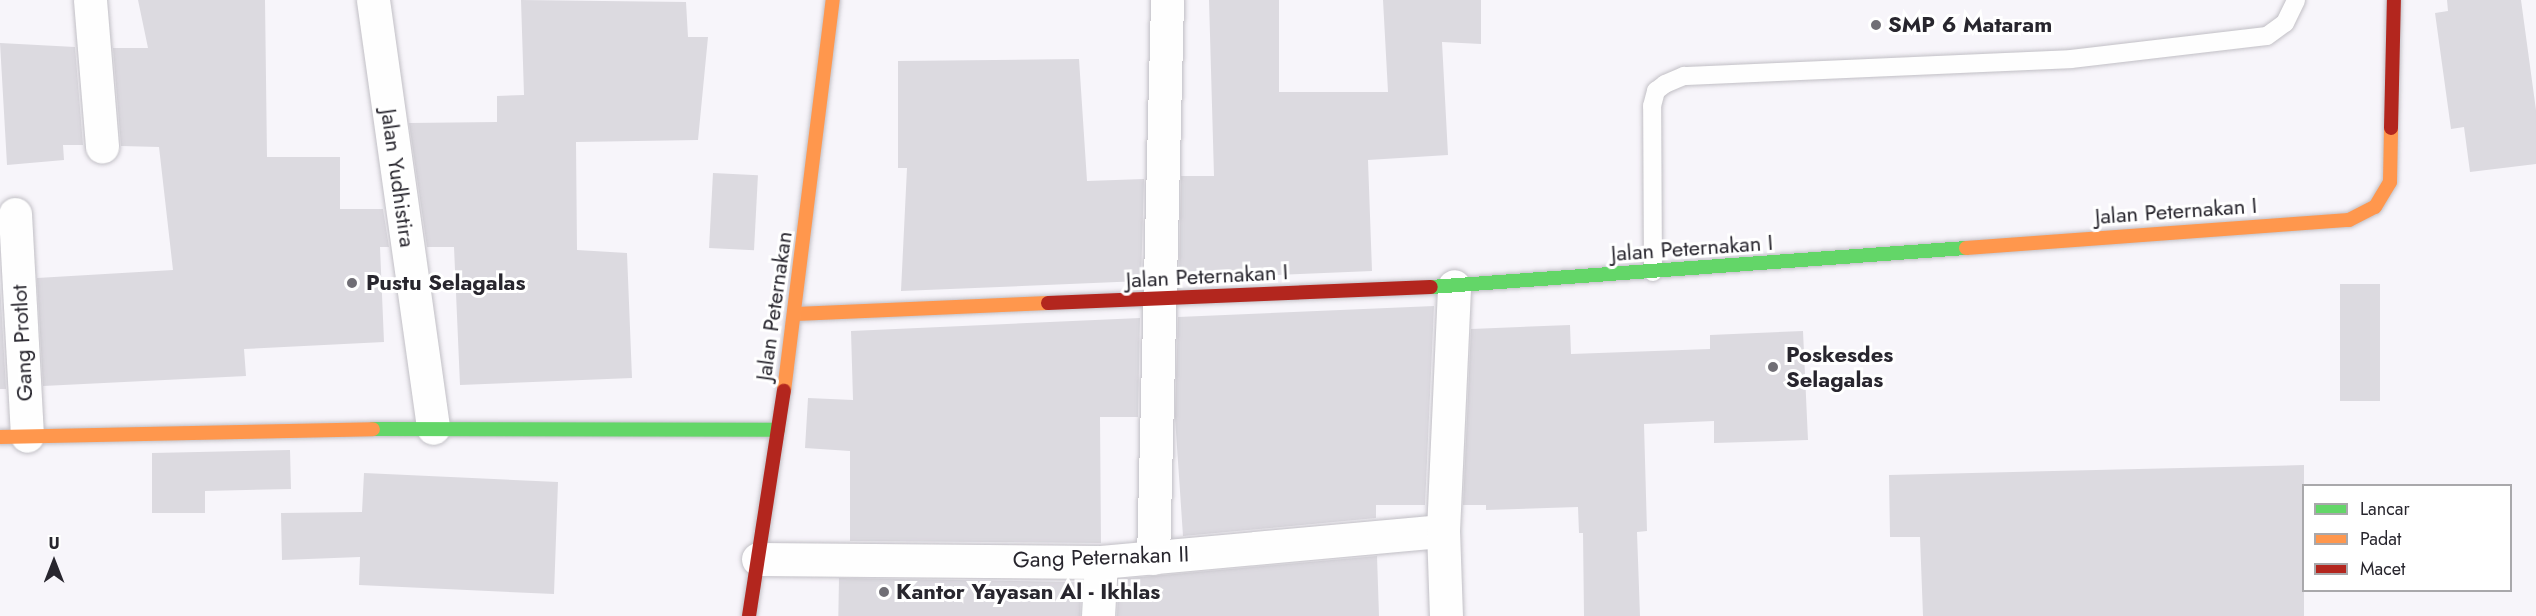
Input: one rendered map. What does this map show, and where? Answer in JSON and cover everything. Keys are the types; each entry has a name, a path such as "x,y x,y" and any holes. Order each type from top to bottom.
{"street":[{"path":"90,0 102,147"},
{"name":"Jalan Yudhistira","path":"373,0 433,428"},
{"name":"Jalan Peternakan","path":"749,616 796,314 833,0"},
{"path":"1153,558 1167,0"},
{"name":"Jalan Peternakan I","path":"796,314 1454,286 2363,216 2380,202 2390,182 2394,0"},
{"name":"Gang Protlot","path":"14,436 15,214"},
{"path":"1446,616 1443,531 1454,286"},
{"path":"14,436 433,428 778,430"},
{"name":"Gang Peternakan II","path":"758,559 1101,562 1443,531"},
{"path":"1098,616 1101,562"}],"lane":[{"path":"1653,272 1652,106 1656,91 1665,84 1684,76 2071,59 2267,36 2285,23 2296,0"}],"building":[{"path":"138,0 265,0 267,157 340,157 340,209 383,209 389,247 380,247 384,342 244,349 246,376 43,386 37,278 173,270 159,147 121,146 113,48 148,48"},
{"path":"521,0 686,2 688,37 708,37 698,140 576,142 577,250 627,253 632,378 460,385 454,247 427,247 409,123 497,122 497,96 524,95"},
{"path":"1209,0 1279,0 1279,92 1388,92 1383,0 1481,0 1481,44 1442,42 1448,155 1368,160 1372,271 1179,279 1181,176 1214,176"},
{"path":"2447,0 2521,0 2536,110 2536,164 2470,172 2464,127 2451,129 2435,13 2448,11"},
{"path":"0,43 75,47 83,145 63,145 64,160 7,165"},
{"path":"1079,59 1087,181 1144,179 1141,281 901,291 907,168 898,168 898,61"},
{"path":"713,173 758,175 754,250 709,248"},
{"path":"0,284 6,389 0,389"},
{"path":"2340,284 2380,284 2380,401 2340,401"},
{"path":"1434,306 1425,505 1376,505 1376,518 1183,536 1175,417 1178,317"},
{"path":"1140,318 1138,417 1100,417 1101,543 850,541 850,451 805,448 808,398 853,400 851,331"},
{"path":"1570,325 1571,354 1710,349 1710,335 1803,331 1808,440 1714,443 1714,421 1644,424 1647,531 1637,532 1640,616 1584,616 1583,533 1579,533 1578,507 1486,510 1486,505 1463,505 1471,329"},
{"path":"290,450 291,489 205,491 205,513 152,513 152,453"},
{"path":"2304,465 2302,592 2304,592 2304,616 1923,616 1920,537 1890,537 1889,475"},
{"path":"364,473 558,482 554,594 359,585 360,557 282,560 281,513 362,512"},
{"path":"1377,556 1379,616 1117,616 1119,579"},
{"path":"839,578 1081,582 1080,616 838,616"}],"traffic: fast":[{"path":"1431,287 1966,248"},
{"path":"373,429 778,430"}],"traffic: slow":[{"path":"784,391 833,0"},
{"path":"1966,248 2349,220 2375,207 2390,182 2391,128"},
{"path":"796,314 1048,303"},
{"path":"0,437 373,429"}],"traffic: jam":[{"path":"2391,128 2394,0"},
{"path":"1048,303 1431,287"},
{"path":"749,616 784,391"}],"place":[{"name":"SMP 6 Mataram","path":"1876,25"},
{"name":"Pustu Selagalas","path":"352,283"},
{"name":"Poskesdes Selagalas","path":"1773,367"},
{"name":"Kantor Yayasan Al - Ikhlas","path":"884,592"}]}
